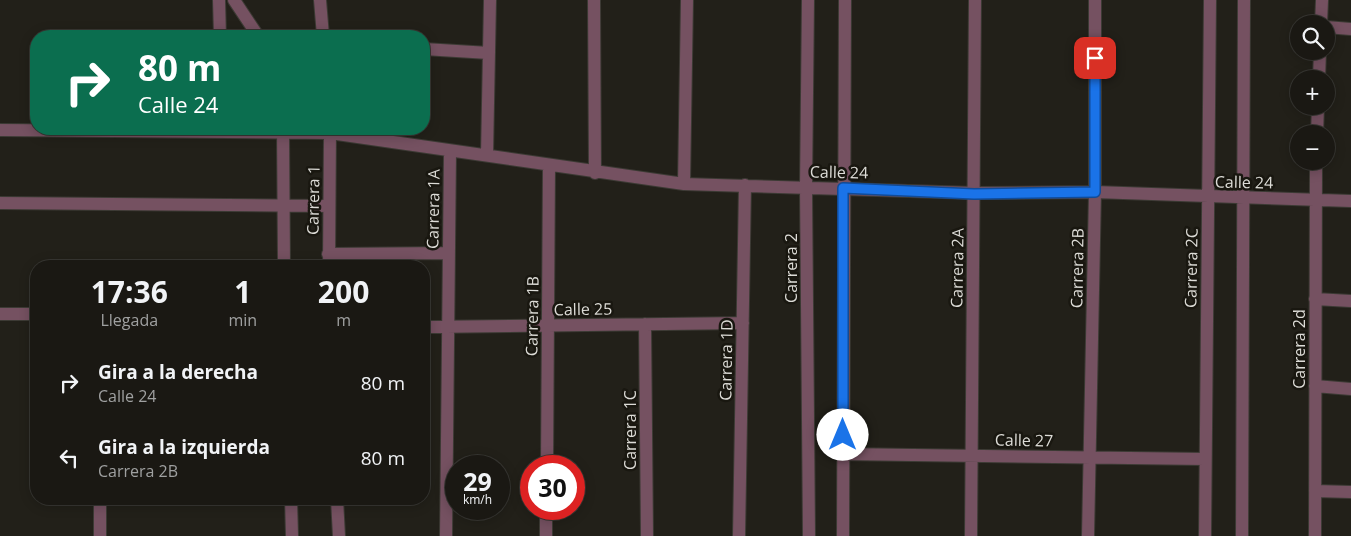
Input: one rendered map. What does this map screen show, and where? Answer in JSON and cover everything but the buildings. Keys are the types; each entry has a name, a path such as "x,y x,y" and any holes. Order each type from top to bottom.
{"street":[{"path":"218,0 220,30"},
{"path":"234,0 254,30"},
{"path":"320,0 322,30"},
{"path":"487,155 490,0"},
{"path":"594,0 595,172"},
{"path":"684,184 687,0"},
{"name":"Carrera 2","path":"808,0 806,188 809,536"},
{"path":"843,536 845,0"},
{"name":"Carrera 2A","path":"970,536 975,0"},
{"name":"Carrera 2B","path":"1088,536 1095,192 1095,0"},
{"name":"Carrera 2C","path":"1205,536 1210,0"},
{"path":"1242,536 1244,0"},
{"path":"1321,15 1322,0"},
{"path":"1335,28 1351,29"},
{"path":"430,49 489,53"},
{"path":"0,130 30,130"},
{"path":"283,135 284,260"},
{"name":"Carrera 1","path":"329,260 330,135"},
{"name":"Calle 24","path":"353,135 450,152 487,155 549,166 684,184 974,194 1095,192 1208,198 1351,200"},
{"name":"Carrera 1A","path":"446,536 450,152"},
{"name":"Carrera 1B","path":"546,455 549,166"},
{"name":"Carrera 2d","path":"1315,536 1316,170"},
{"name":"Carrera 1D","path":"739,536 745,185"},
{"path":"0,203 329,206"},
{"path":"329,260 448,253"},
{"path":"1315,299 1351,301"},
{"path":"0,314 30,314"},
{"name":"Calle 25","path":"430,327 743,323"},
{"name":"Carrera 1C","path":"645,324 647,536"},
{"path":"1315,386 1351,389"},
{"name":"Calle 27","path":"843,454 1205,459"},
{"path":"1315,490 1351,492"},
{"path":"100,505 100,536"},
{"path":"291,505 292,536"},
{"path":"337,505 338,536"},
{"path":"546,520 546,536"}],"route":[{"path":"843,435 843,188 974,194 1095,192 1095,58"}]}
